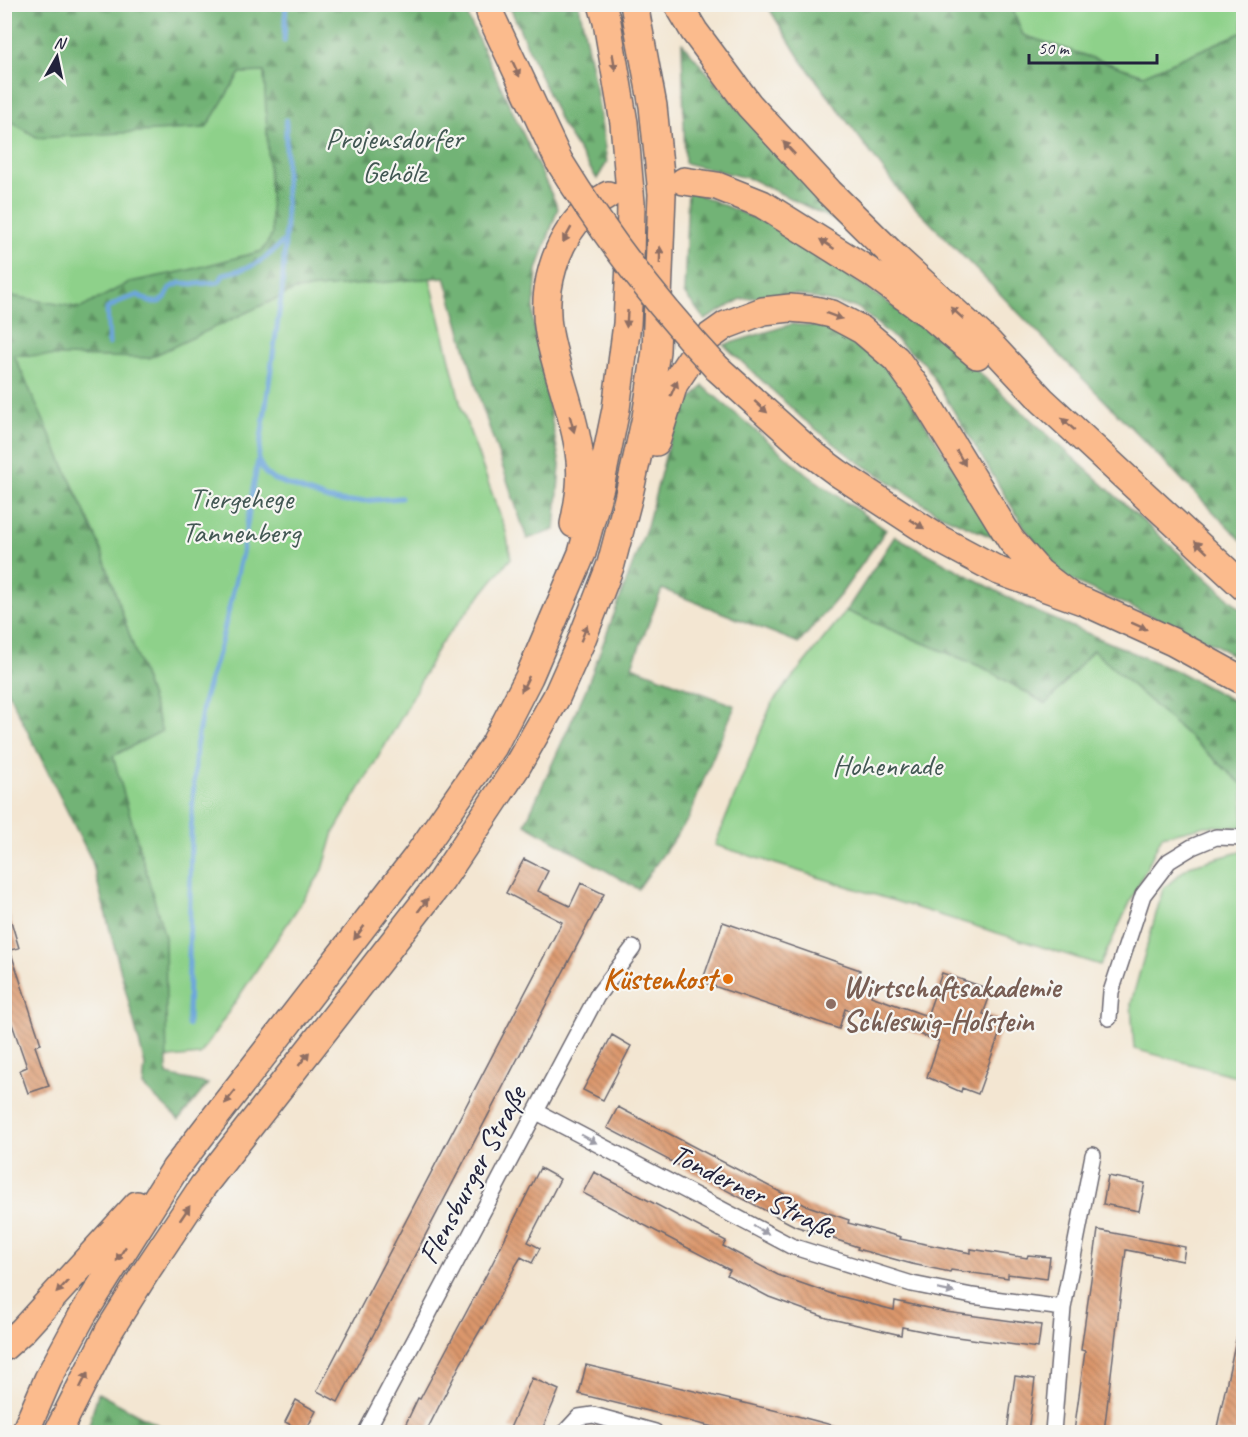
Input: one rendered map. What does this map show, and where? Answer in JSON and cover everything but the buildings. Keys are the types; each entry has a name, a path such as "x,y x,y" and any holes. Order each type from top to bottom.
{"highway":[{"path":"488,4 491,16 559,161 618,251 674,322 717,368 838,474 941,540 999,571 1070,596 1173,642 1244,681"},
{"path":"25,1432 48,1379 82,1316 175,1169 416,858 493,747 550,631 582,552 600,487 616,409 627,324 630,263 630,192 623,112 602,4"},
{"path":"58,1432 109,1331 203,1186 441,881 516,768 556,698 579,644 611,564 628,500 646,417 656,351 662,194 653,106 634,4"},
{"path":"678,4 694,30 749,105 829,192 898,260 988,342 1042,400 1244,587"},
{"path":"684,181 717,186 762,204 807,231 872,273 927,313 976,354 1042,400"},
{"path":"550,631 580,492 579,452 549,332 547,301 555,258 570,228 587,209 608,195"},
{"path":"628,500 648,465 674,384 702,342 726,325 764,310 790,308 814,310 832,314 862,330 896,359 916,385 1011,540 1039,572 1070,596"},
{"path":"4,1347 22,1331 149,1192 175,1169"}],"street":[{"path":"1109,1018 1111,992 1143,895 1170,861 1192,848 1216,837 1244,838"},
{"name":"Flensburger Straße","path":"366,1432 597,996 633,948"},
{"name":"Tonderner Straße","path":"537,1112 791,1246 912,1284 972,1296 1063,1308"},
{"path":"1053,1432 1063,1308 1093,1155"},
{"path":"565,1432 579,1417 593,1415 655,1432"}],"green space":[{"name":"Tiergehege Tannenberg","path":"5,5 292,5 314,288 430,278 462,410 506,532 511,558 439,646 403,715 334,832 323,870 200,1055 160,1059 111,855 5,633"},
{"name":"Projensdorfer Gehölz","path":"5,5 465,5 469,19 558,208 537,270 533,321 560,465 555,530 527,539 482,406 445,277 295,290 149,358 14,355 98,541 162,731 113,756 165,937 167,1075 208,1084 179,1120 143,1086 145,1065 92,861 5,686 5,295 81,308 130,282 189,270 262,251 272,235 264,72 240,73 206,128 38,138 5,118"},
{"path":"509,5 579,5 596,89 607,162 597,179 561,123"},
{"path":"767,5 1011,5 1023,35 1143,75 1243,32 1243,542 900,192 799,57"},
{"path":"1011,5 1243,5 1243,32 1144,75 1023,35"},
{"path":"682,43 739,109 850,228 751,179 685,163"},
{"path":"688,190 780,229 944,341 1243,611 1243,662 1216,645 1066,578 1026,530 925,364 858,308 796,294 741,299 705,320 684,293"},
{"path":"792,324 830,328 885,366 907,395 1001,541 939,514 851,457 803,419 724,345"},
{"path":"703,386 808,475 886,530 841,594 799,643 662,589 632,666 735,706 689,818 638,889 525,824 586,689 647,526 669,442 684,408"},
{"path":"895,536 1030,609 1181,673 1243,706 1243,785 1093,650 1046,704 984,668 846,611"},
{"name":"Hohenrade","path":"846,611 984,668 1046,704 1093,650 1243,785 1243,827 1206,826 1162,836 1100,965 715,845 772,703"},
{"path":"1244,851 1243,1078 1134,1049 1131,1003 1163,889 1189,866"},
{"path":"98,1393 171,1432 87,1432"}],"waterway":[{"path":"284,41 286,4"},
{"path":"188,1025 191,833 196,747 204,699 220,647 242,553 258,460 282,292 286,224 286,120"},
{"path":"109,344 107,309 120,301 138,295 150,302 159,302 165,298 170,288 180,283 219,282 224,274 258,263 285,240"},
{"path":"258,460 265,473 275,480 327,499 347,502 401,498"}],"place":[{"name":"Küstenkost","path":"728,979"},
{"name":"Wirtschaftsakademie Schleswig-Holstein","path":"831,1004"}]}
